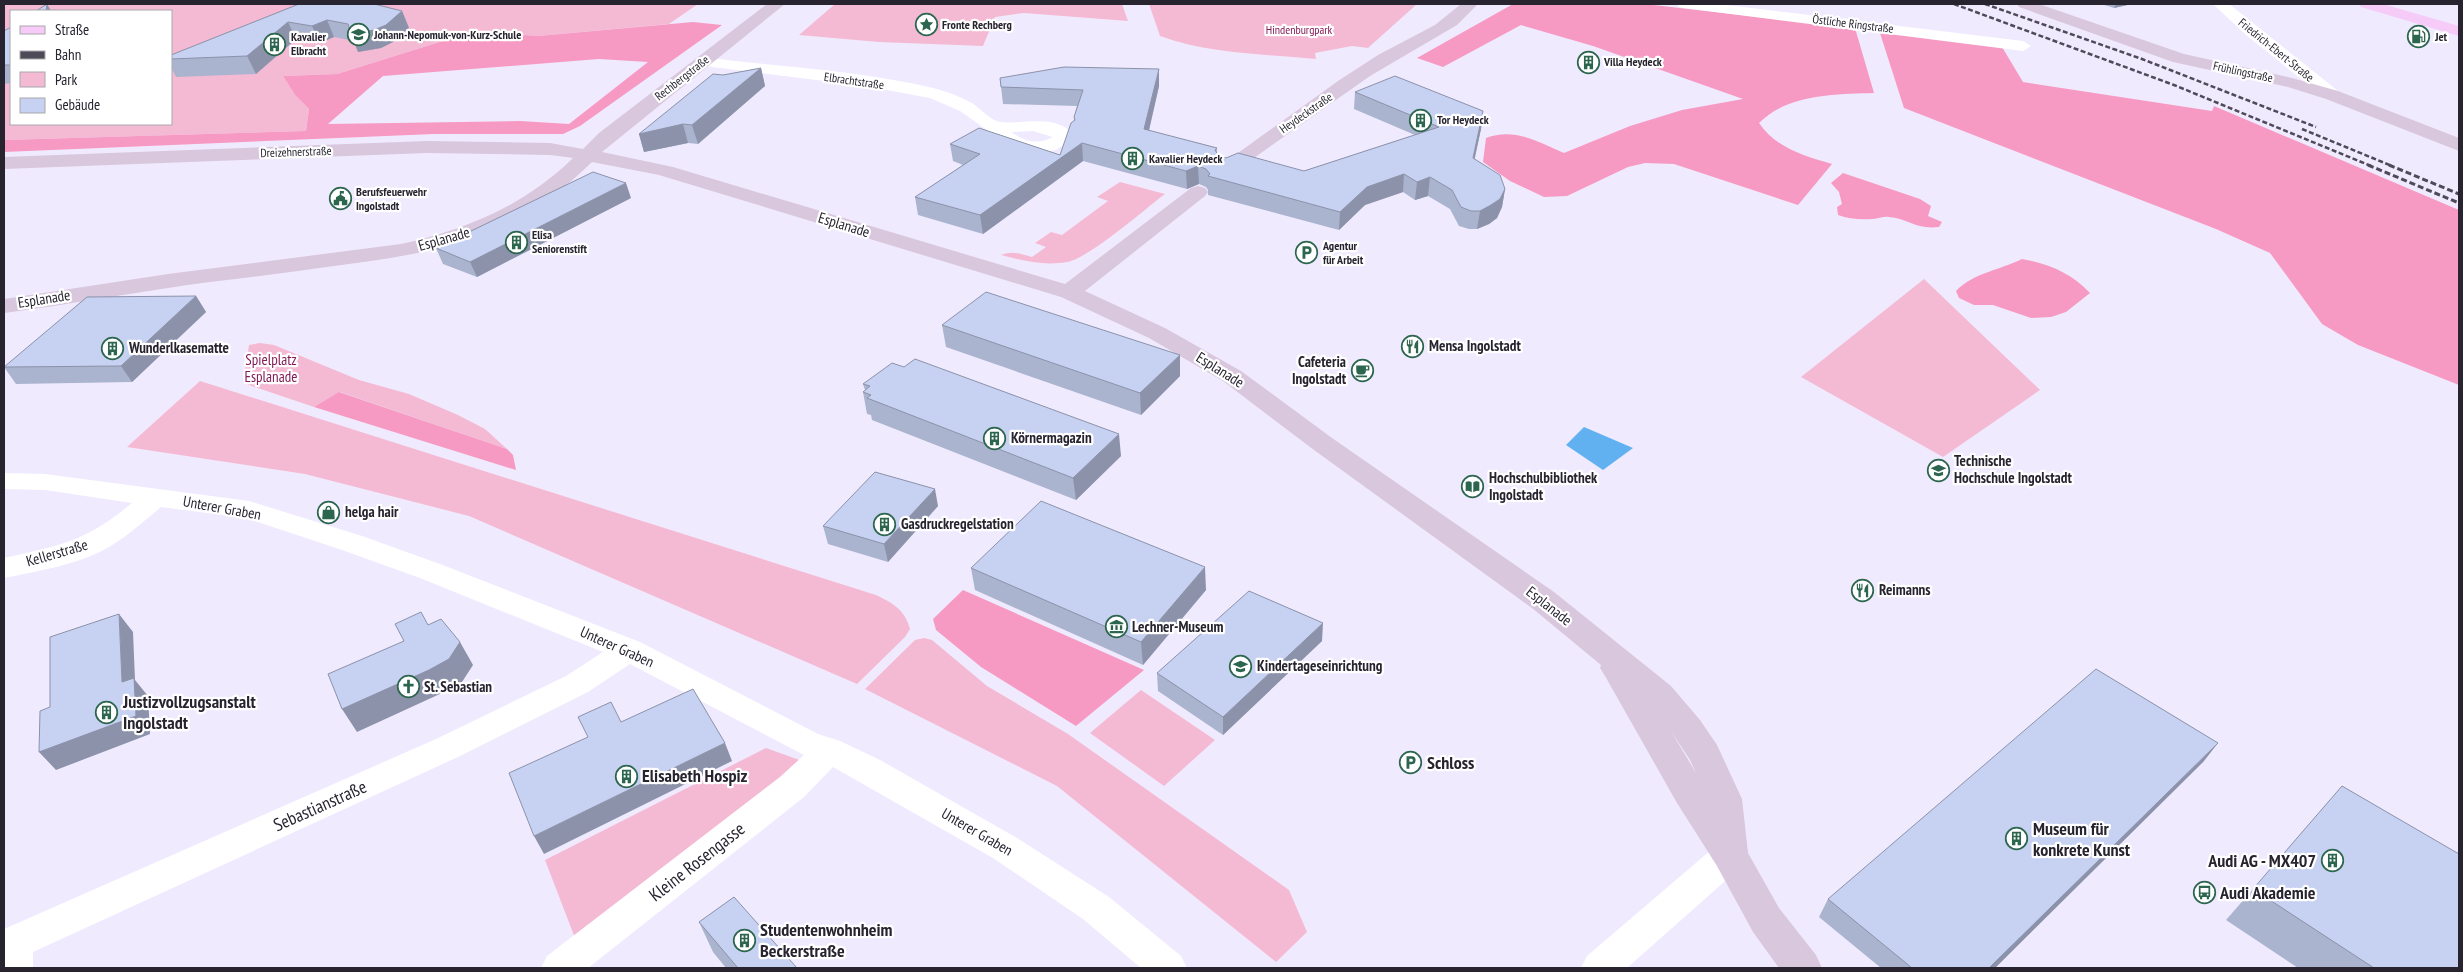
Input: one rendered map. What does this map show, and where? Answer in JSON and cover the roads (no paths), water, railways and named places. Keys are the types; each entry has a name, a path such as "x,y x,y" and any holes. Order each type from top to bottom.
{"main road":[{"path":"2367,4 2459,31"}],"street":[{"name":"Rechbergstraße","path":"589,155 606,137 777,4"},
{"name":"Heydeckstraße","path":"1228,168 1385,58 1448,23 1470,4"},
{"name":"Östliche Ringstraße","path":"1684,4 2023,46"},
{"name":"Frühlingstraße","path":"2025,4 2179,58 2292,83 2332,95 2459,145"},
{"name":"Friedrich-Ebert-Straße","path":"2220,4 2252,32 2332,95"},
{"name":"Heydeckstraße","path":"1385,58 1428,17"},
{"name":"Elbrachtstraße","path":"702,62 853,79 922,91 963,105 997,128"},
{"name":"Dreizehnerstraße","path":"4,164 427,147 550,149 589,155"},
{"name":"Esplanade","path":"4,306 168,280 360,258 437,243 474,231 514,212 545,192 589,155 630,162 719,186 970,264 1069,292 1156,333 1232,376 1323,444 1543,600 1604,650 1689,794 1730,855 1766,920 1802,968"},
{"path":"1069,292 1198,192"},
{"name":"Unterer Graben","path":"4,481 45,482 249,510 430,571 629,650 807,743 829,750 868,769 1005,848 1096,908 1168,968"},
{"name":"Kellerstraße","path":"4,568 72,551 96,542 108,535 156,497"},
{"name":"Sebastianstraße","path":"10,952 447,748 577,684 629,650"},
{"name":"Kleine Rosengasse","path":"560,968 792,788 829,750"},
{"path":"1600,968 1730,855"}],"water":[{"path":"1584,427 1633,448 1603,470 1566,445"}],"railway":[{"path":"1954,4 2174,85 2371,166"},
{"path":"1985,4 2142,59 2316,127"},
{"path":"2302,129 2392,166"},
{"path":"2368,165 2459,203"},
{"path":"2389,165 2459,194"}],"place":[{"name":"Fronte Rechberg","path":"926,25"},
{"name":"Johann-Nepomuk-von-Kurz-Schule","path":"358,35"},
{"name":"Jet","path":"2419,37"},
{"name":"Kavalier Elbracht","path":"275,44"},
{"name":"Villa Heydeck","path":"1588,62"},
{"name":"Tor Heydeck","path":"1421,120"},
{"name":"Kavalier Heydeck","path":"1133,159"},
{"name":"Berufsfeuerwehr Ingolstadt","path":"340,199"},
{"name":"Elisa Seniorenstift","path":"516,242"},
{"name":"Agentur für Arbeit","path":"1307,253"},
{"name":"Mensa Ingolstadt","path":"1413,346"},
{"name":"Wunderlkasematte","path":"113,348"},
{"name":"Cafeteria Ingolstadt","path":"1362,371"},
{"name":"Körnermagazin","path":"995,438"},
{"name":"Technische Hochschule Ingolstadt","path":"1938,470"},
{"name":"Hochschulbibliothek Ingolstadt","path":"1473,487"},
{"name":"helga hair","path":"329,512"},
{"name":"Gasdruckregelstation","path":"885,524"},
{"name":"Reimanns","path":"1863,590"},
{"name":"Lechner-Museum","path":"1116,627"},
{"name":"Kindertageseinrichtung","path":"1241,666"},
{"name":"St. Sebastian","path":"408,687"},
{"name":"Justizvollzugsanstalt Ingolstadt","path":"107,712"},
{"name":"Schloss","path":"1411,763"},
{"name":"Elisabeth Hospiz","path":"626,776"},
{"name":"Museum für konkrete Kunst","path":"2017,839"},
{"name":"Audi AG - MX407","path":"2332,861"},
{"name":"Audi Akademie","path":"2204,893"},
{"name":"Studentenwohnheim Beckerstraße","path":"744,940"}],"park label":[{"name":"Hindenburgpark","path":"1299,30"},
{"name":"Spielplatz Esplanade","path":"271,368"}]}
